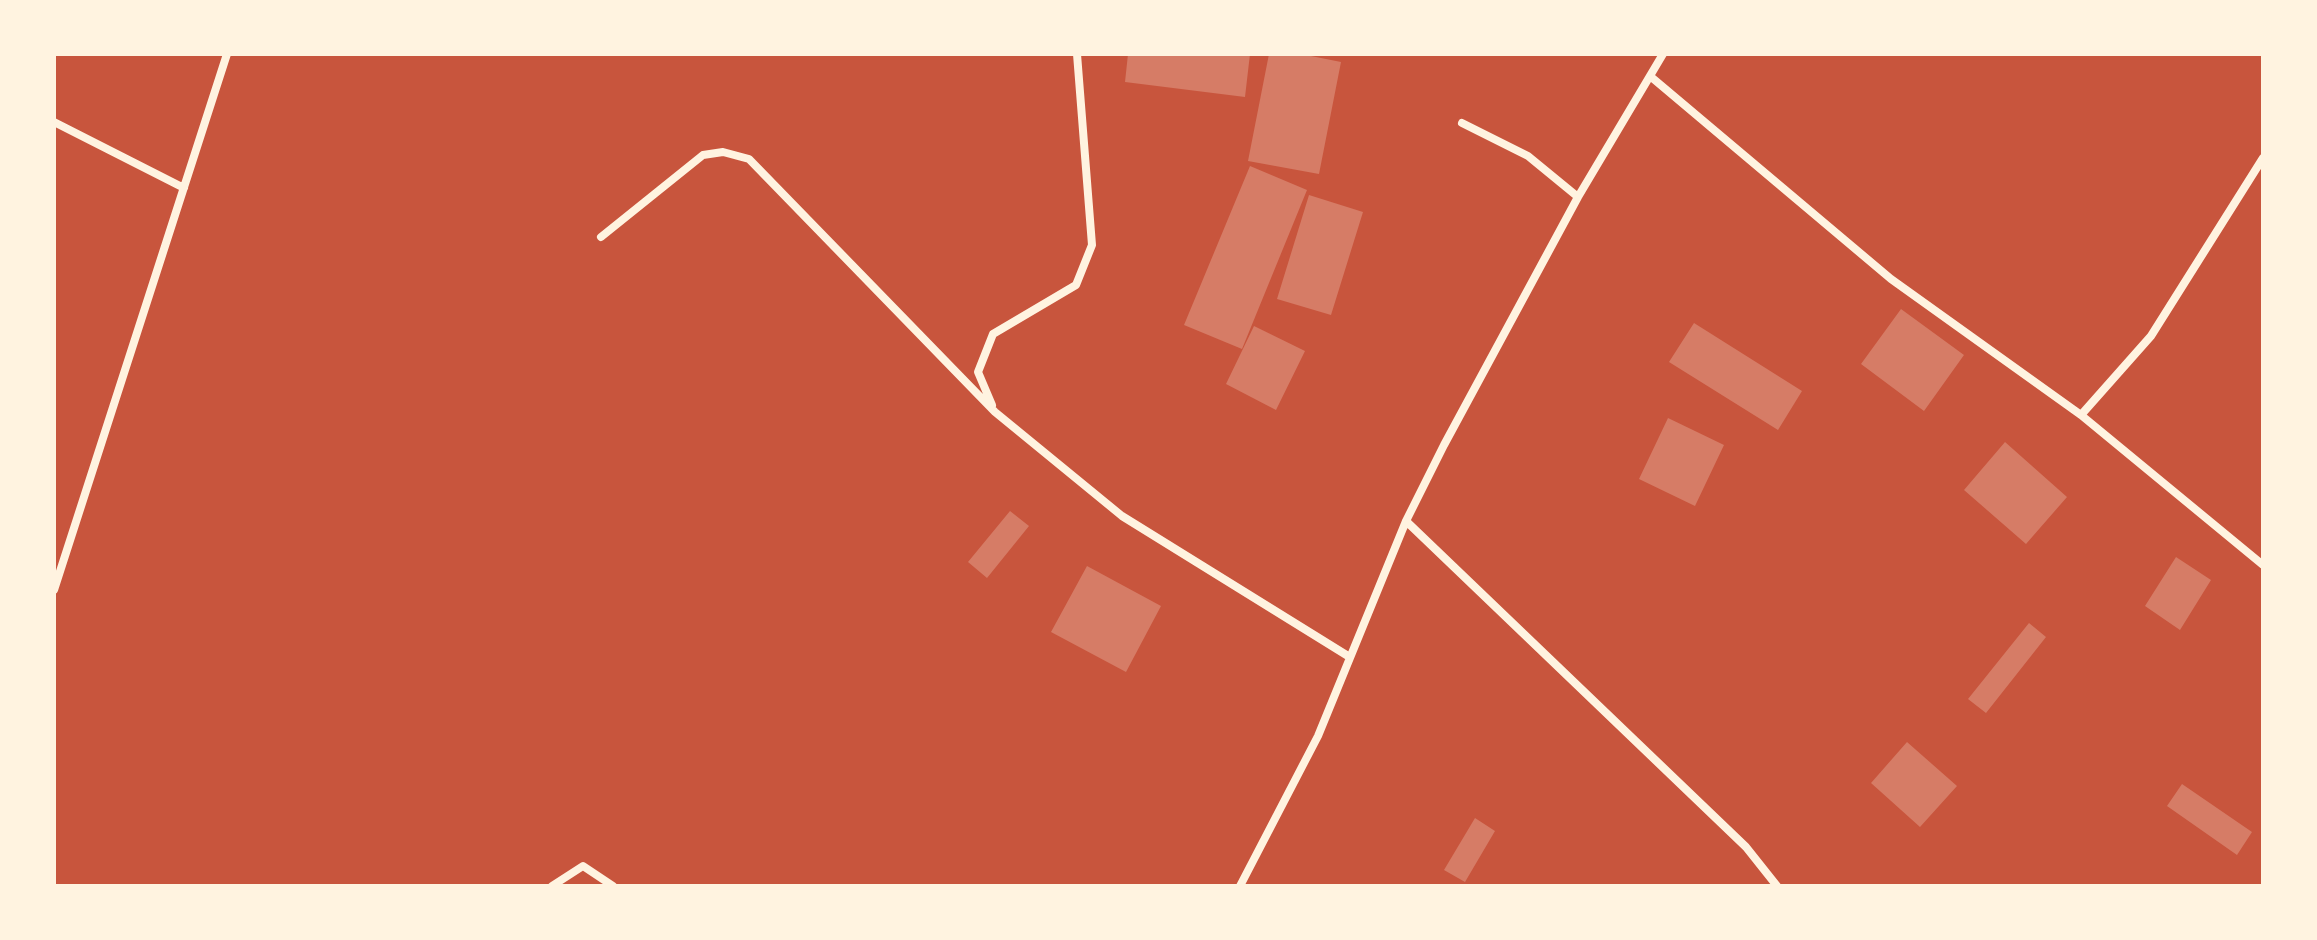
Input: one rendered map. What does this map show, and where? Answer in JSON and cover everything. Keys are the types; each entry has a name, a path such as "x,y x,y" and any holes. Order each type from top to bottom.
{"street":[{"path":"54,590 227,54"},
{"path":"995,412 978,372 993,334 1076,285 1092,245 1077,54"},
{"path":"1240,886 1318,736 1348,656 1406,521 1578,197 1663,54"},
{"path":"1650,76 1891,279 2081,415 2263,565"},
{"path":"54,122 184,188"},
{"path":"1462,123 1528,156 1578,197"},
{"path":"601,237 703,155 723,152 749,159 995,412 1122,516 1348,656"},
{"path":"2081,415 2151,336 2263,158"},
{"path":"1406,521 1746,847 1777,886"},
{"path":"552,886 583,866 613,886"}],"building":[{"path":"1128,54 1250,54 1245,97 1125,82"},
{"path":"1269,54 1301,54 1341,62 1319,174 1248,161"},
{"path":"1250,166 1307,190 1242,349 1184,325"},
{"path":"1309,195 1363,212 1331,315 1277,299"},
{"path":"1901,309 1964,355 1924,411 1861,364"},
{"path":"1694,323 1802,391 1778,430 1669,362"},
{"path":"1254,326 1305,351 1276,410 1226,384"},
{"path":"1668,418 1724,445 1695,506 1639,479"},
{"path":"2005,442 2067,497 2026,544 1964,490"},
{"path":"1010,511 1029,526 987,578 968,562"},
{"path":"2176,557 2211,580 2180,630 2145,606"},
{"path":"1087,566 1161,606 1126,672 1051,632"},
{"path":"2029,623 2046,637 1986,713 1968,699"},
{"path":"1907,742 1957,786 1920,827 1871,783"},
{"path":"2182,784 2252,832 2237,855 2167,806"},
{"path":"1475,818 1495,831 1465,882 1444,870"}]}
